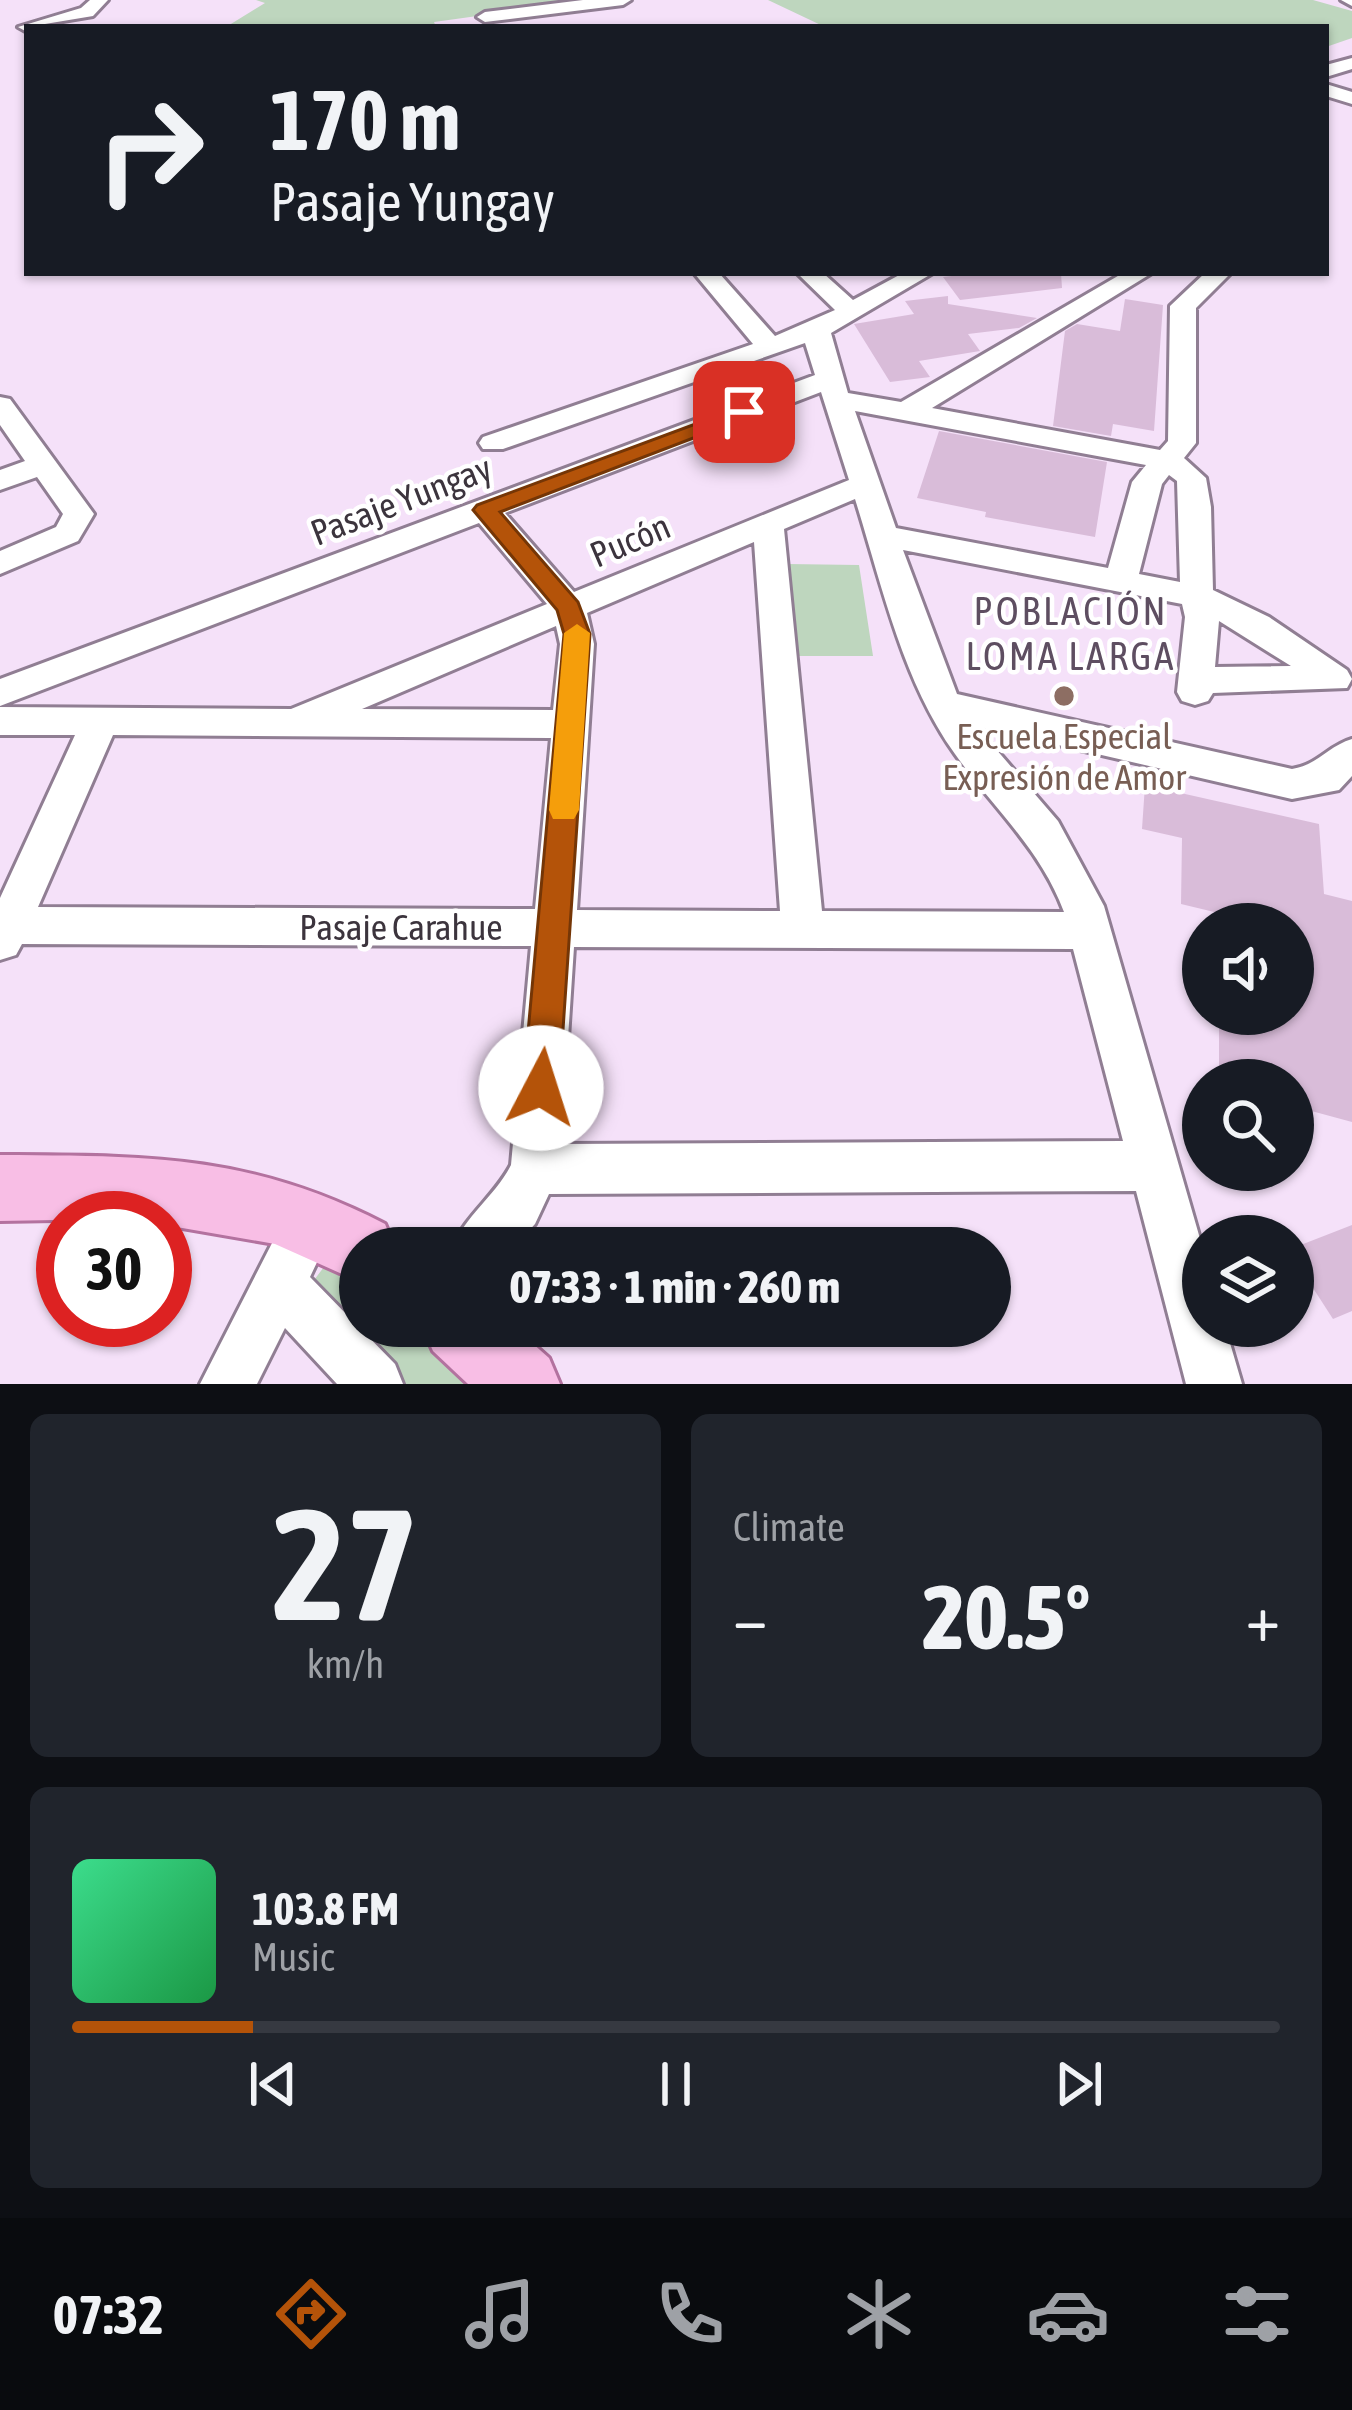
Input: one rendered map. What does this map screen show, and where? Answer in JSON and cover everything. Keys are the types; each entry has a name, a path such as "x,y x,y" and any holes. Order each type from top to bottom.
{"main road":[{"path":"6,1198 194,1191 253,1203 335,1235"},
{"path":"482,1347 524,1384"}],"street":[{"path":"39,24 87,12 100,0"},
{"path":"489,22 622,0"},
{"path":"587,5 600,24"},
{"path":"4,32 24,28"},
{"path":"709,276 768,345"},
{"path":"811,276 834,320"},
{"path":"493,443 834,320 916,276"},
{"path":"1121,581 1147,482 1182,443 1183,306 1216,276"},
{"path":"905,412 1104,282"},
{"path":"834,320 816,338 944,705 968,744 1044,832 1072,881 1090,931 1214,1384"},
{"path":"833,389 905,412 1168,460 1191,478 1196,507 1196,596 1202,616 1196,686 1343,687"},
{"name":"Pasaje Yungay","path":"0,693 485,510 833,389"},
{"path":"0,563 58,540 79,521 76,508 2,411"},
{"path":"0,481 44,464"},
{"name":"Pucón","path":"292,723 866,484"},
{"path":"485,510 569,608 577,634 535,1169 517,1207 498,1227"},
{"path":"768,525 803,930"},
{"path":"882,536 1196,596 1257,626 1343,687"},
{"path":"1343,687 1331,669 1352,647"},
{"path":"944,705 1292,784 1325,778 1352,753"},
{"path":"0,722 571,724"},
{"path":"3,932 100,722"},
{"name":"Pasaje Carahue","path":"3,932 1090,931"},
{"path":"535,1169 1154,1166"},
{"path":"228,1384 279,1283 335,1235"},
{"path":"279,1283 375,1384"}],"green space":[{"path":"256,0 594,0 435,24 231,24 265,3"},
{"path":"768,0 1313,0 1352,11 1352,38 1329,46 1329,24 819,24"},
{"path":"787,564 859,565 873,656 795,656"},
{"path":"330,1259 339,1264 339,1328 305,1292"},
{"path":"358,1347 438,1347 479,1384 393,1384"}],"building":[{"path":"1061,276 1062,288 960,300 943,277"},
{"path":"948,296 948,304 1037,318 1019,328 968,334 980,351 919,361 930,377 890,382 854,324 914,314 905,301"},
{"path":"1125,299 1163,305 1154,431 1113,424 1111,436 1053,426 1065,331 1077,324 1120,331"},
{"path":"939,431 1107,462 1095,537 985,517 986,512 917,498"},
{"path":"1145,785 1319,824 1324,894 1352,901 1352,1122 1314,1112 1314,1059 1219,1059 1219,1035 1314,1035 1314,903 1181,904 1182,838 1142,829"},
{"path":"1352,1225 1352,1311 1333,1319 1314,1290 1314,1240"}],"slow traffic":[{"path":"564,810 577,633"}],"place":[{"name":"Escuela Especial Expresión de Amor","path":"1064,696"}],"district":[{"name":"POBLACIÓN LOMA LARGA","path":"1071,634"}],"route":[{"path":"541,1088 577,634 569,608 485,510 744,412"}]}
